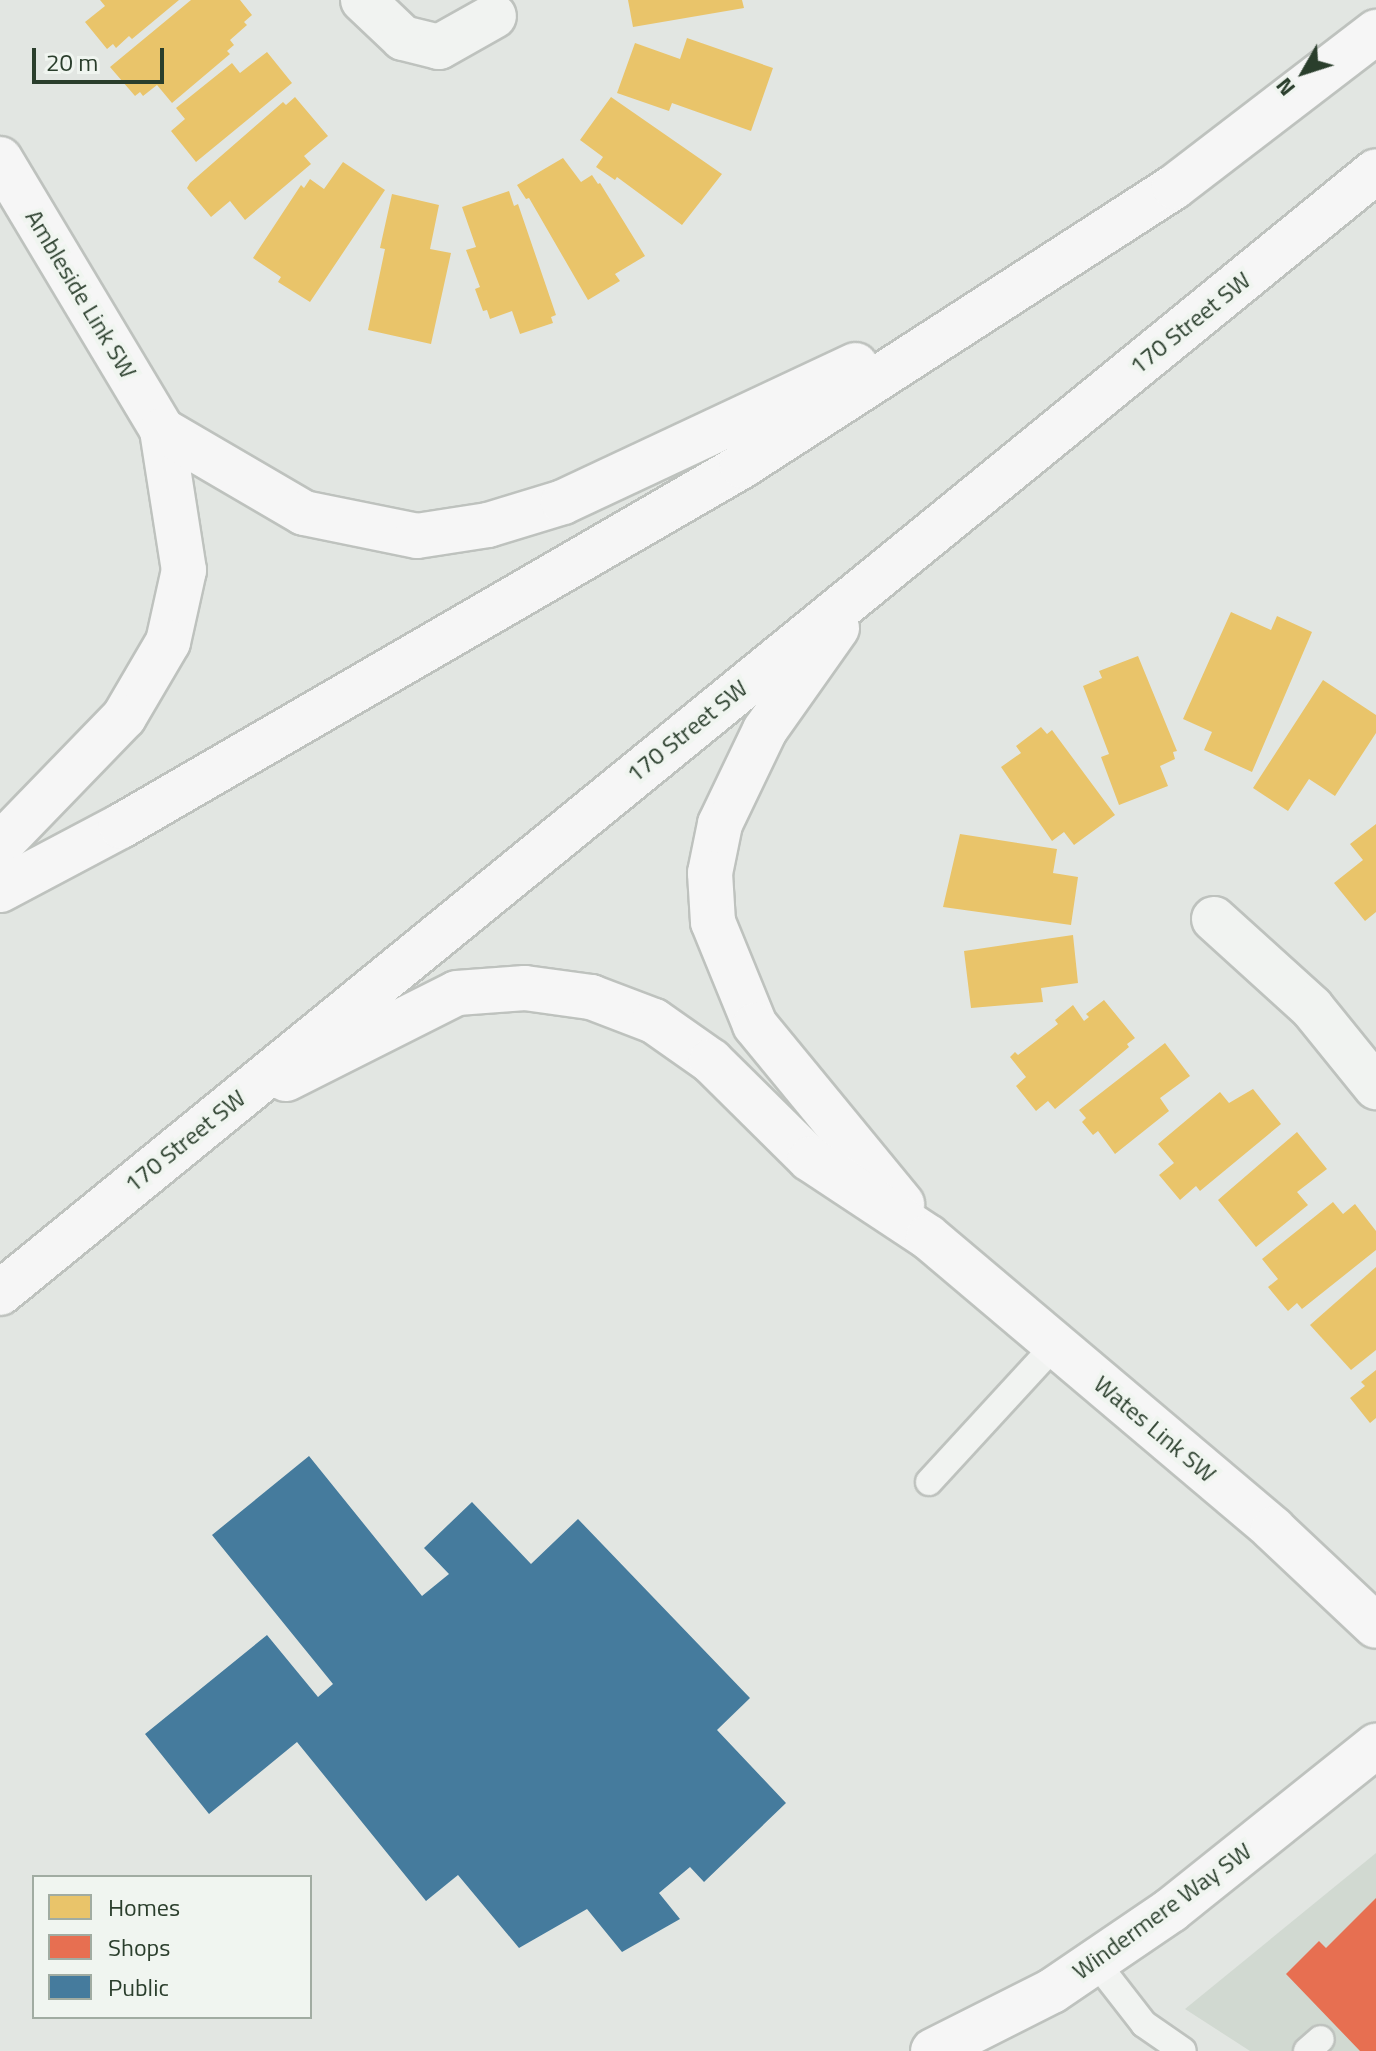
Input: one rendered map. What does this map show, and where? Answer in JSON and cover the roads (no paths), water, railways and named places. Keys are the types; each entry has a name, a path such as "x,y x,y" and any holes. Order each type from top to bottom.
{"main road":[{"path":"0,890 121,826 742,466 1174,187 1376,32"},
{"name":"Ambleside Link SW","path":"0,159 162,430"},
{"name":"170 Street SW","path":"0,1293 1376,171"},
{"path":"162,430 304,513 417,536 488,525 563,502 1006,296"},
{"path":"0,845 124,717 168,642 184,570 162,430"},
{"path":"871,581 765,730 720,824 710,873 713,922 755,1025 928,1237"},
{"path":"220,1111 457,993 525,988 591,997 654,1021 711,1061 810,1159 928,1237"},
{"name":"Wates Link SW","path":"928,1237 1273,1529 1376,1626"},
{"name":"Windermere Way SW","path":"933,2051 1052,1991 1171,1910 1376,1746"}],"street":[{"path":"363,0 403,38 439,47 494,16"},
{"path":"1214,919 1312,1008 1376,1087"}],"lane":[{"path":"929,1482 1055,1345"},
{"path":"1095,1961 1144,2024 1183,2051"}]}
